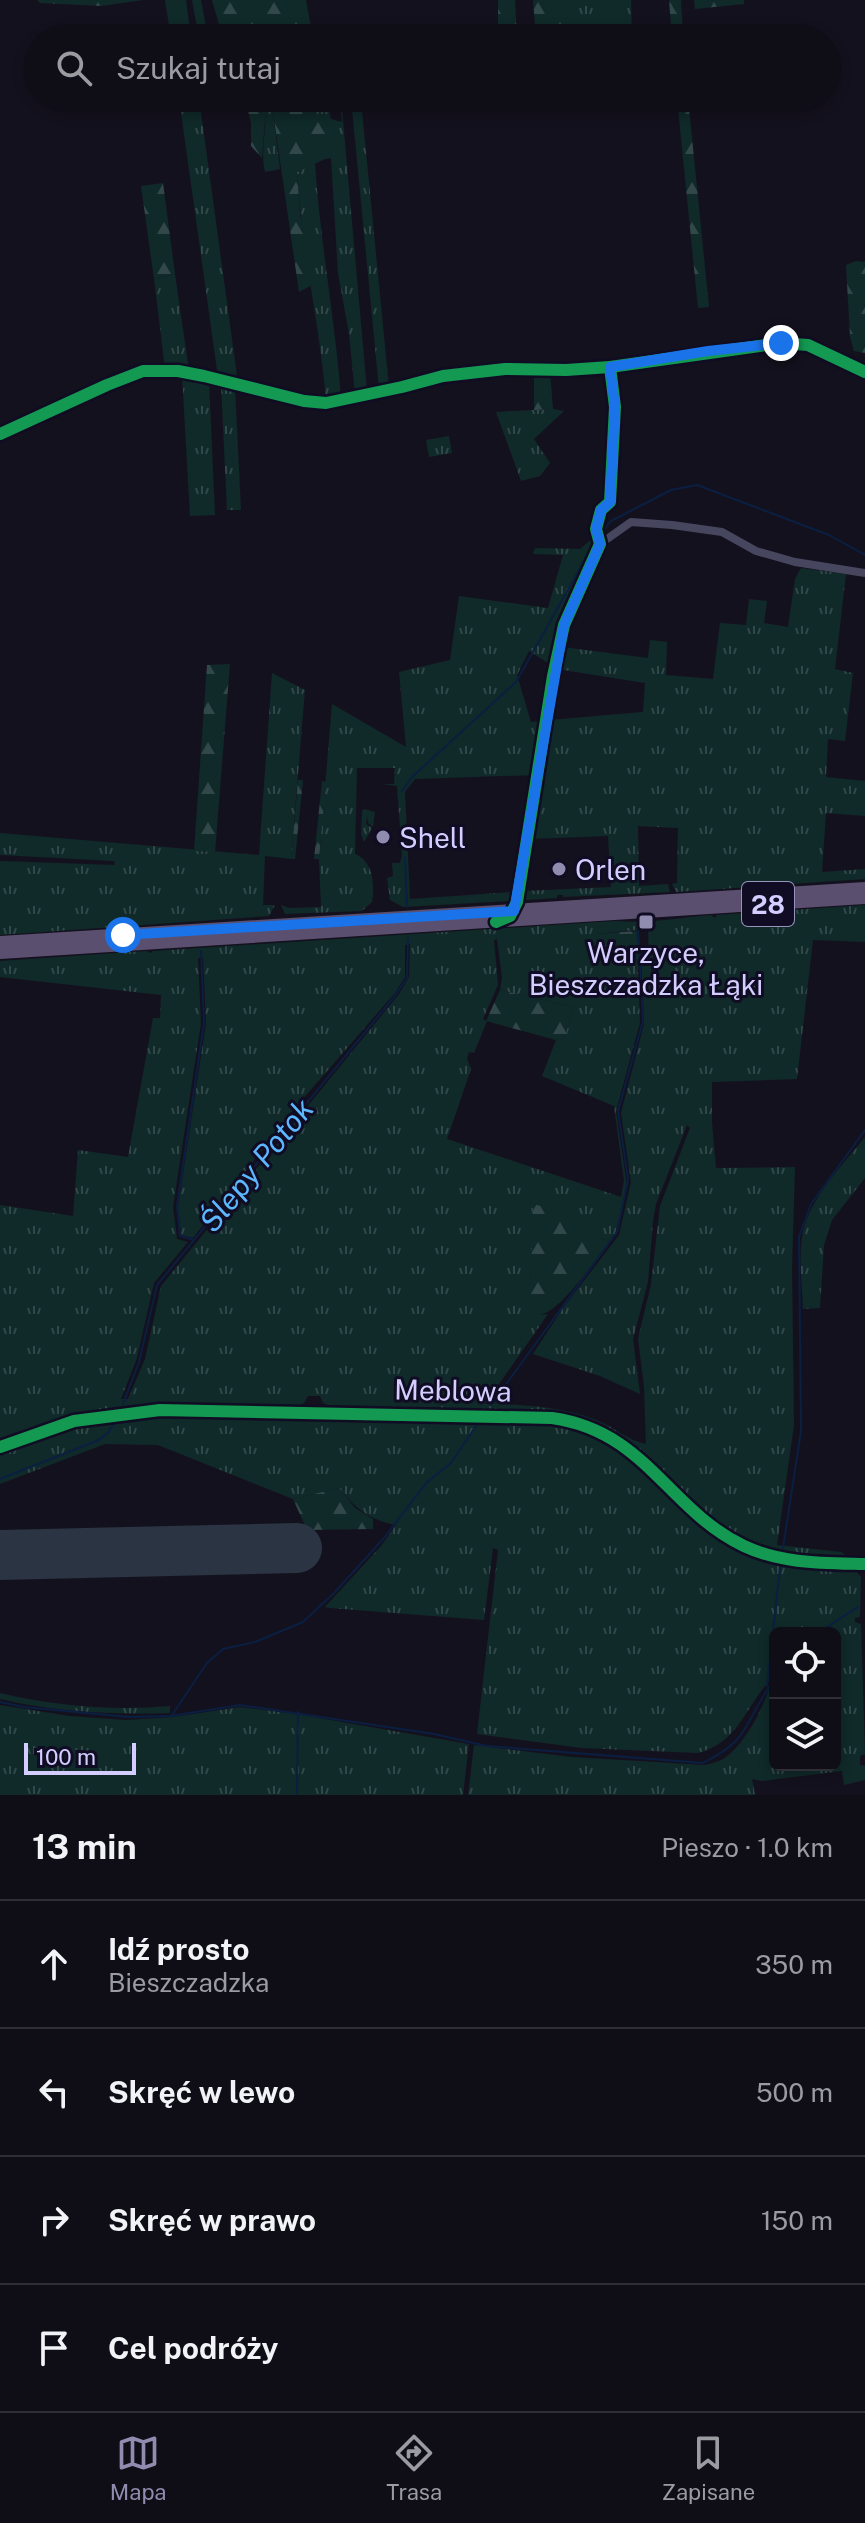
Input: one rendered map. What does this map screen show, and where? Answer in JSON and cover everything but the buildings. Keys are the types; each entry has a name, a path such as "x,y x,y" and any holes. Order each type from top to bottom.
{"main road":[{"name":"28","path":"0,942 865,888"},
{"name":"28","path":"0,953 865,898"}],"street":[{"path":"0,434 143,371 204,376 304,401 326,403 453,374 505,369 610,367 781,343 808,345 865,372"},
{"path":"537,920 522,916 516,908 564,625 599,540 601,510 610,502 615,407 610,367"},
{"path":"599,540 631,522 672,525 722,532 756,551 795,562 865,573"},
{"path":"496,922 516,908"},
{"name":"Meblowa","path":"0,1447 74,1421 160,1410 552,1418 587,1426 628,1448 703,1519 744,1546 789,1560 865,1564"}],"green space":[{"path":"37,0 143,0 101,6 40,3"},
{"path":"165,0 186,0 189,24 169,24"},
{"path":"192,0 201,0 205,24 196,24"},
{"path":"212,0 306,0 310,24 219,24"},
{"path":"498,0 515,0 516,24 498,24"},
{"path":"533,0 571,0 571,24 535,24"},
{"path":"571,0 631,0 632,24 571,24"},
{"path":"669,0 681,0 682,24 671,24"},
{"path":"694,0 744,0 744,4 695,9"},
{"path":"181,112 201,112 238,383 218,377"},
{"path":"248,112 266,112 262,158 251,146"},
{"path":"265,112 273,112 280,169 265,172 263,154"},
{"path":"273,112 305,112 331,123 334,158 297,172 300,214 312,285 299,292"},
{"path":"280,112 330,112 331,119 342,122 342,112 367,391 355,394 349,334 338,273 331,158 334,158"},
{"path":"352,112 362,112 389,387 379,389"},
{"path":"678,112 689,112 709,307 698,308"},
{"path":"315,163 341,398 326,401 297,172"},
{"path":"163,183 175,274 154,279 141,186"},
{"path":"865,262 865,353 854,351 850,337 846,265"},
{"path":"175,274 188,364 183,370 165,369 154,279"},
{"path":"534,372 550,372 553,409 534,410"},
{"path":"182,375 209,381 215,515 190,516"},
{"path":"221,385 235,388 241,510 227,510"},
{"path":"564,411 534,439 550,463 540,476 521,481 496,412"},
{"path":"449,436 452,453 429,457 426,440"},
{"path":"592,539 594,552 563,620 551,665 529,651 517,675 531,722 543,721 535,775 415,779 405,792 410,899 514,892 511,901 403,907 390,900 387,878 393,876 392,863 400,863 402,856 397,786 382,784 394,784 395,768 357,768 355,854 369,868 372,902 362,911 285,914 281,905 289,908 321,907 319,859 332,704 406,747 399,672 450,660 459,596 548,608 563,555 533,554 535,548 580,549"},
{"path":"801,568 846,574 835,669 853,673 845,741 828,739 826,777 865,781 865,816 826,813 822,872 865,869 865,879 676,892 672,884 677,883 678,828 638,826 639,886 668,884 670,892 557,895 557,898 526,900 524,891 611,887 608,836 529,839 549,720 643,712 645,683 557,669 562,647 648,658 650,640 667,642 666,675 713,679 720,623 746,625 749,599 767,601 764,623 788,627 795,579"},
{"path":"230,664 215,852 194,851 207,665"},
{"path":"272,673 305,690 291,859 265,856 263,905 275,905 269,916 0,935 0,861 115,865 114,861 0,855 0,833 259,855"},
{"path":"298,780 303,780 295,859 291,859"},
{"path":"322,781 326,782 319,859 314,859"},
{"path":"364,809 375,812 373,827 368,823 367,816 366,824 372,828 364,842 361,834"},
{"path":"865,905 865,942 813,940 797,1079 712,1082 716,1168 795,1167 792,1267 794,1425 777,1545 841,1552 848,1557 783,1552 745,1540 711,1517 649,1457 625,1439 584,1419 554,1411 328,1405 323,1403 320,1396 308,1396 300,1405 161,1403 115,1407 47,1422 0,1439 0,1205 73,1216 78,1150 128,1157 153,1018 160,1018 161,995 0,977 0,961 711,915 715,918 717,915","holes":["648,929 649,952 641,954 644,1024 621,1113 631,1182 619,1235 563,1308 533,1354 600,1376 640,1394 633,1339 648,1282 653,1221 656,1204 687,1125 690,1128 660,1206 651,1284 638,1339 644,1386 646,1444 573,1413 503,1404 504,1401 485,1404 548,1314 539,1315 527,1306 531,1274 595,1237 610,1241 615,1234 627,1186 616,1111 640,1023 640,959 627,937 623,936 607,950 602,949 595,934","497,939 502,977 500,990 573,1007 565,1037 556,1040 542,1076 614,1106 624,1181 621,1197 447,1139 471,1069 467,1059 469,1052 474,1053 487,1021 483,1019 498,985 494,940","410,944 409,977 399,994 161,1286 145,1359 128,1399 121,1399 137,1358 154,1283 188,1242 177,1239 173,1207 201,1023 198,958 203,958 206,1023 178,1207 181,1235 193,1238 294,1109 395,993 405,977 405,945"]},
{"path":"637,931 639,959 629,948 627,937 602,950 594,934"},
{"path":"500,990 573,1007 565,1037 556,1040 486,1021"},
{"path":"865,1137 865,1178 832,1220 824,1245 820,1308 803,1309 801,1251 807,1219 829,1182"},
{"path":"533,1204 586,1218 595,1237 610,1241 567,1295 548,1312 539,1315 526,1306 531,1274"},
{"path":"185,1416 521,1422 569,1429 598,1439 639,1465 694,1519 731,1547 762,1560 856,1571 861,1577 860,1617 855,1618 855,1622 861,1624 865,1754 860,1756 860,1765 865,1766 865,1780 844,1785 842,1771 761,1781 752,1779 755,1795 468,1795 474,1745 572,1757 705,1765 719,1761 739,1745 754,1723 769,1688 769,1771 841,1771 841,1627 769,1627 769,1681 732,1732 712,1748 698,1753 582,1748 477,1734 498,1550 493,1548 484,1620 330,1608 325,1607 381,1546 396,1525 364,1512 339,1488 293,1499 158,1445 105,1444 0,1484 0,1454 90,1426"},
{"path":"339,1488 355,1508 373,1519 373,1529 307,1530 293,1499"},
{"path":"0,1693 84,1706 170,1706 170,1713 63,1710 0,1699"},
{"path":"0,1705 69,1716 126,1720 240,1707 469,1744 463,1795 0,1795"}],"waterway":[{"path":"600,535 611,521 671,490 697,485 829,535 865,555"},
{"path":"402,791 412,777 516,682 596,540"},
{"path":"405,857 407,907"},
{"path":"491,1405 617,1232 628,1179 618,1111 643,1021 638,926"},
{"name":"Ślepy Potok","path":"123,1404 139,1362 157,1285 394,997 407,978 408,938"},
{"path":"194,1240 180,1236 177,1206 204,1023 201,951"},
{"path":"783,1548 801,1431 799,1237 811,1204 865,1130"},
{"name":"Ślepy Potok","path":"0,1479 99,1440 114,1423"},
{"path":"172,1715 207,1663 223,1649 255,1642 303,1622 334,1593 384,1538 426,1483 451,1463 478,1423"},
{"path":"767,1686 780,1568"},
{"path":"827,1627 858,1607"},
{"path":"0,1702 129,1717 171,1716 240,1705 434,1734 487,1746 703,1763 736,1741 769,1687"},
{"path":"297,1795 298,1712"}],"runway":[{"path":"0,1555 297,1548"}],"cycle path":[{"path":"0,434 143,371 178,371 304,401 326,403 443,376 505,369 610,367 781,343 808,345 865,372"},
{"path":"496,922 510,916 517,902 564,625 600,544 596,529 601,510 610,502 615,407 610,367"},
{"path":"0,1447 74,1421 160,1410 552,1418 584,1426 611,1438 655,1473 695,1513 744,1546 788,1559 865,1564"}],"place":[{"name":"Shell","path":"383,837"},
{"name":"Orlen","path":"559,869"},
{"name":"Warzyce, Bieszczadzka Łąki","path":"646,922"}],"route":[{"path":"123,935 514,911 564,625 595,560 600,544 596,529 601,510 610,502 615,407 610,367 781,343"}]}
